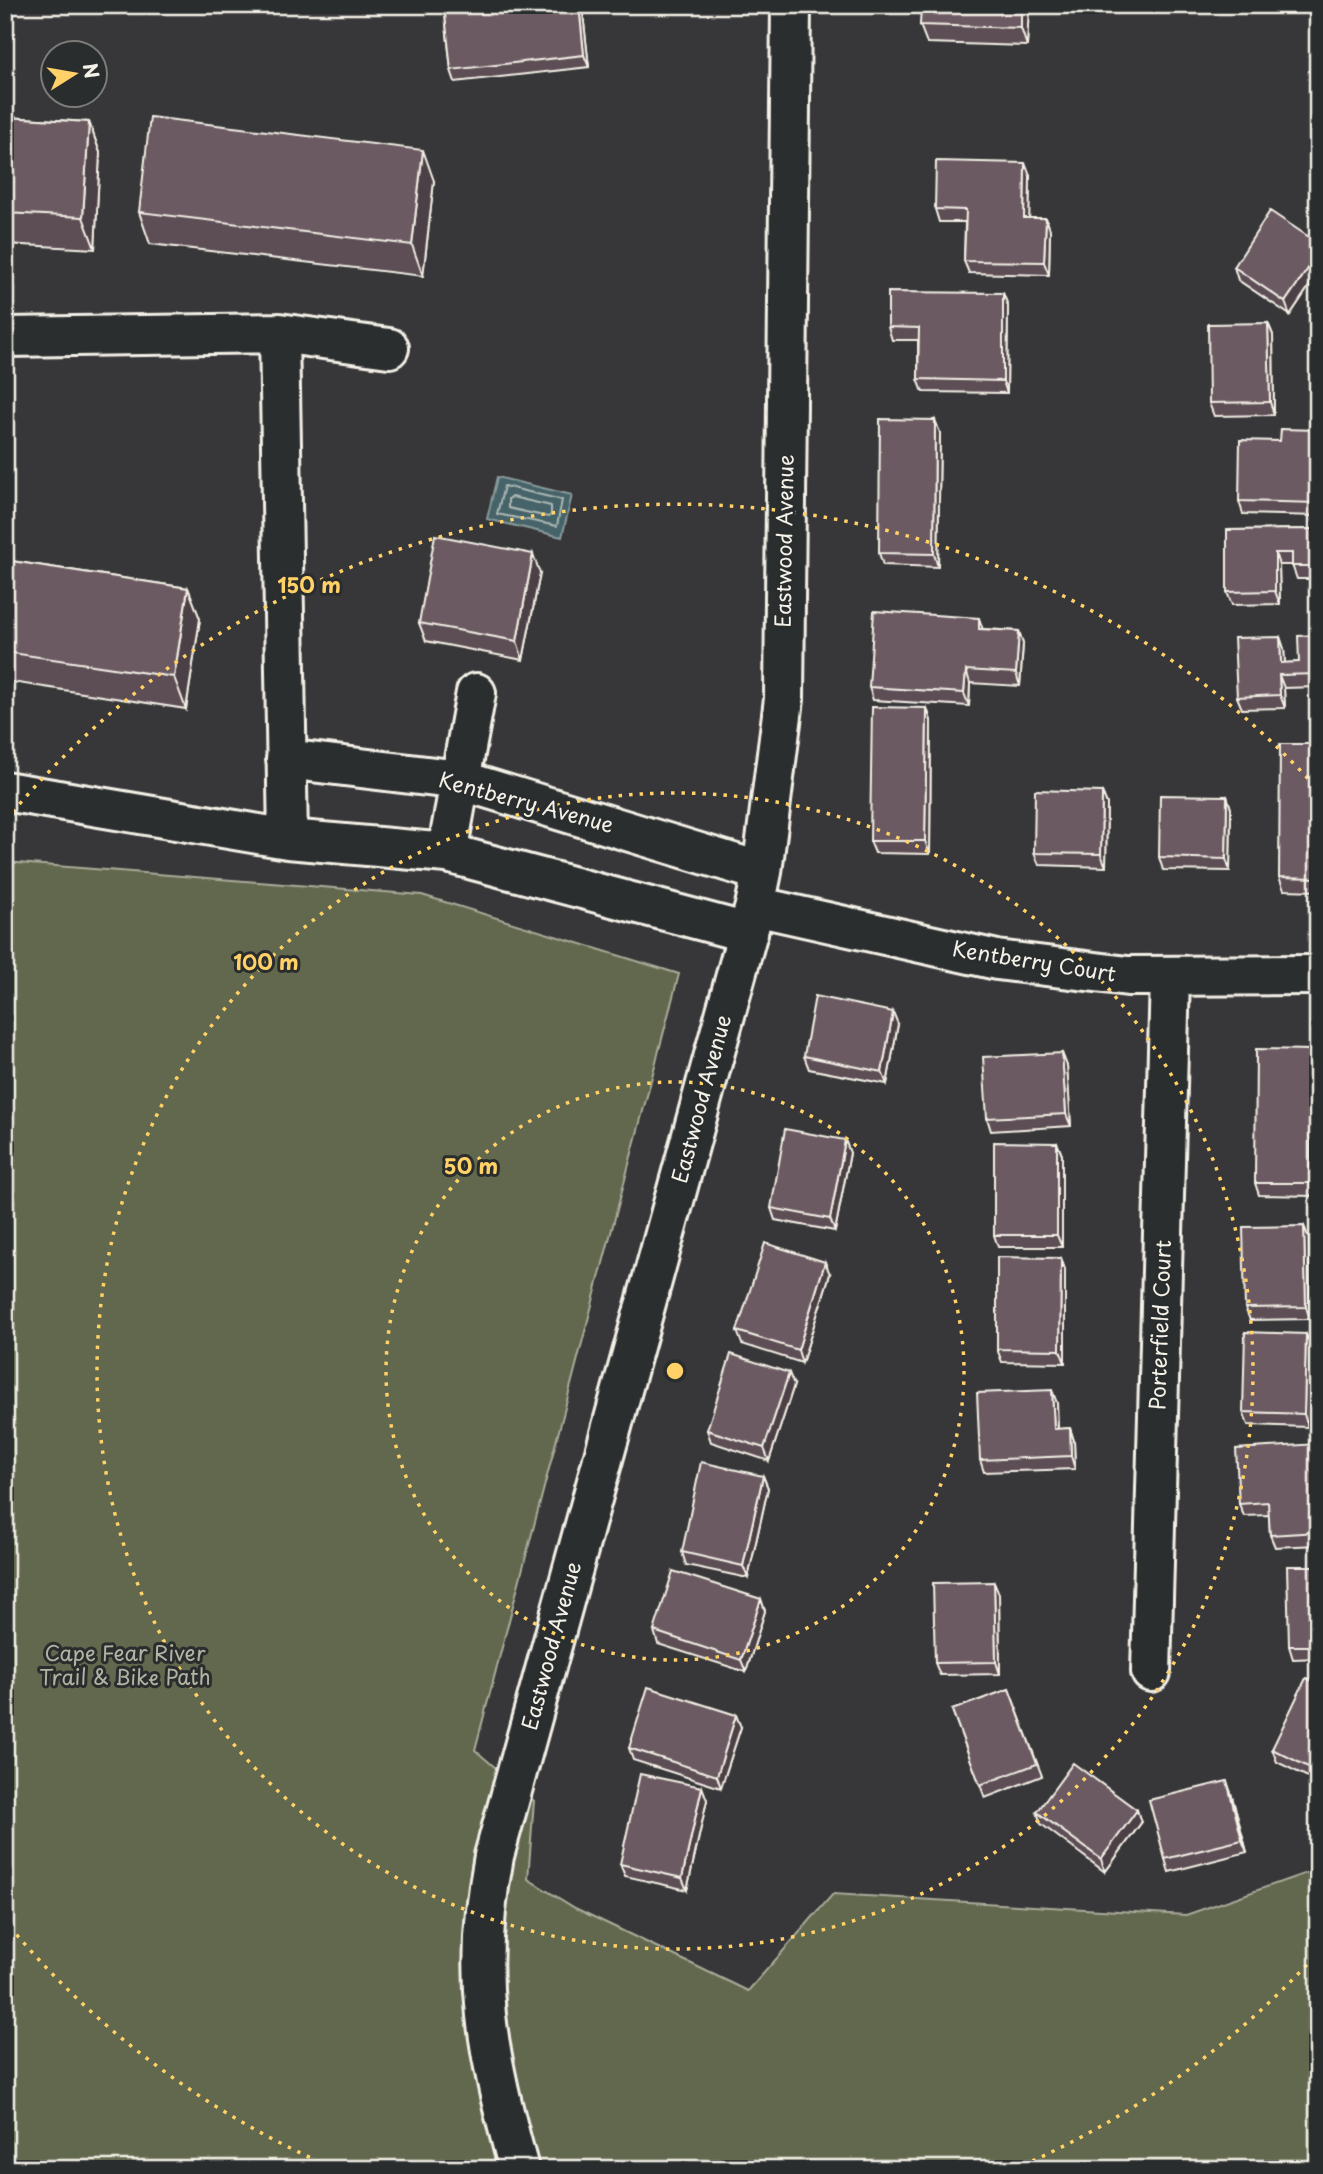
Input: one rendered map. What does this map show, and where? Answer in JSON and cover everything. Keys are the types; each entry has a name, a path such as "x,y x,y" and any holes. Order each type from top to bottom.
{"street":[{"name":"Eastwood Avenue","path":"519,2169 498,2091 483,2014 481,1961 484,1908 494,1856 755,904 784,699 791,5"},
{"path":"279,333 288,839"},
{"path":"5,337 279,333 389,348"},
{"path":"447,853 475,693"},
{"name":"Kentberry Avenue","path":"286,760 460,780 755,904"},
{"path":"5,791 288,839 447,853 755,904"},
{"name":"Kentberry Court","path":"755,904 996,960 1128,976 1318,975"},
{"name":"Porterfield Court","path":"1151,1672 1170,977"}],"green space":[{"name":"Cape Fear River Trail & Bike Path","path":"5,862 422,895 679,974 475,1750 534,1801 528,1879 575,1908 748,1991 833,1894 1186,1915 1318,1869 1318,2169 5,2169"}],"water":[{"path":"497,477 572,495 562,537 487,519"}],"building":[{"path":"444,5 579,5 584,55 451,70"},
{"path":"921,5 1021,5 1021,28 920,25"},
{"path":"5,117 89,122 83,217 5,213"},
{"path":"150,117 423,150 412,245 139,212"},
{"path":"936,161 1025,163 1024,218 1046,218 1044,262 964,261 966,210 935,209"},
{"path":"1270,211 1318,243 1318,254 1285,302 1234,267"},
{"path":"888,292 1003,293 1003,381 918,379 919,328 888,327"},
{"path":"1268,323 1270,402 1209,403 1208,324"},
{"path":"880,419 935,420 934,554 879,553"},
{"path":"1281,429 1318,430 1318,503 1239,501 1240,440 1280,441"},
{"path":"1318,529 1318,566 1292,566 1292,553 1275,553 1275,591 1227,592 1227,530"},
{"path":"435,535 533,554 517,641 419,623"},
{"path":"5,560 188,588 174,677 5,652"},
{"path":"874,611 979,618 979,629 1019,631 1016,673 966,670 964,693 869,687"},
{"path":"1318,635 1318,674 1279,675 1280,695 1237,697 1234,638 1280,637 1281,663 1299,662 1298,636"},
{"path":"872,707 927,708 925,841 870,841"},
{"path":"1280,744 1318,744 1318,878 1279,877"},
{"path":"1035,790 1102,792 1101,854 1034,853"},
{"path":"1160,795 1227,796 1226,859 1159,857"},
{"path":"815,996 893,1012 882,1072 804,1056"},
{"path":"1256,1049 1311,1050 1310,1183 1255,1183"},
{"path":"1062,1053 1066,1114 987,1118 983,1057"},
{"path":"785,1129 845,1140 830,1219 771,1208"},
{"path":"994,1142 1057,1143 1057,1235 994,1235"},
{"path":"1304,1226 1306,1307 1245,1308 1243,1227"},
{"path":"765,1243 825,1262 798,1350 737,1331"},
{"path":"997,1257 1061,1258 1060,1350 997,1349"},
{"path":"1245,1332 1306,1334 1304,1414 1243,1412"},
{"path":"731,1354 789,1373 764,1448 707,1430"},
{"path":"1052,1390 1054,1429 1070,1428 1071,1456 980,1460 977,1393"},
{"path":"1318,1444 1318,1532 1270,1535 1268,1502 1239,1504 1236,1449"},
{"path":"701,1462 763,1476 743,1566 682,1552"},
{"path":"1287,1566 1318,1566 1318,1646 1289,1646"},
{"path":"673,1571 761,1599 741,1660 654,1631"},
{"path":"994,1582 996,1662 935,1663 933,1583"},
{"path":"1306,1678 1318,1683 1318,1772 1272,1749"},
{"path":"648,1687 736,1715 717,1776 629,1748"},
{"path":"1009,1689 1037,1764 980,1785 952,1710"},
{"path":"1073,1763 1137,1810 1101,1859 1037,1812"},
{"path":"640,1774 702,1787 682,1878 620,1864"},
{"path":"1227,1781 1242,1840 1165,1859 1149,1800"}]}
